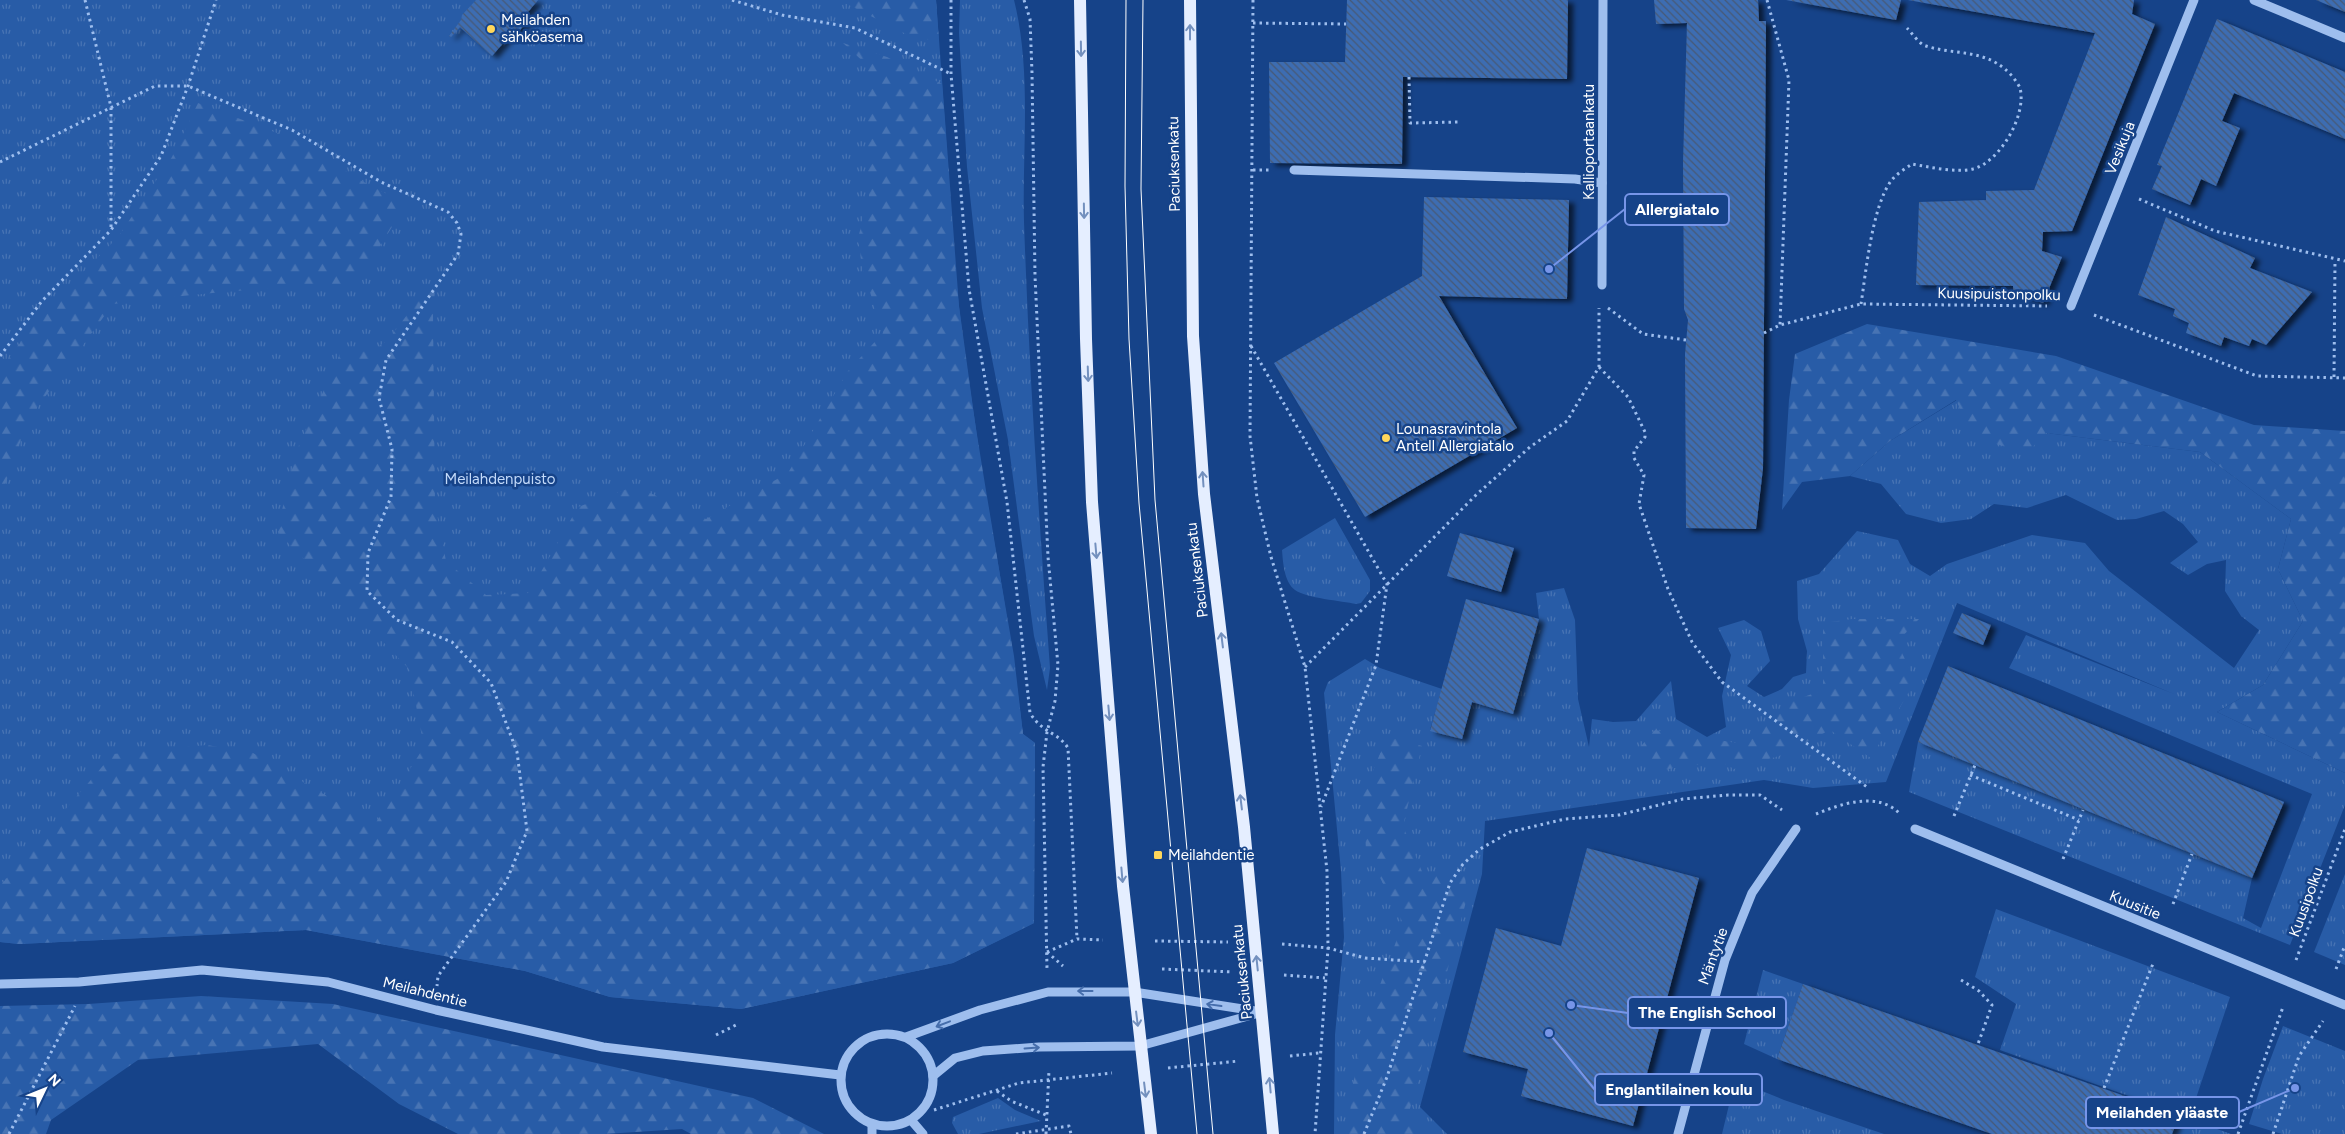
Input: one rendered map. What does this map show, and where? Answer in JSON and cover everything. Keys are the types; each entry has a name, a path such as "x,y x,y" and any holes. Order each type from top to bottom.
{"main road":[{"path":"1080,0 1086,339 1092,502 1129,940 1151,1134"},
{"name":"Paciuksenkatu","path":"1190,0 1192,336 1204,494 1244,827 1267,1058 1272,1134"}],"street":[{"name":"Kallioportaankatu","path":"1602,285 1603,0"},
{"name":"Vesikuja","path":"2071,306 2194,0"},
{"path":"2254,0 2345,38"},
{"path":"1294,170 1575,179 1602,183"},
{"name":"Kuusitie","path":"1915,828 2345,1005"},
{"name":"Mäntytie","path":"1678,1134 1716,985 1734,934 1752,893 1796,829"},
{"name":"Meilahdentie","path":"0,984 79,982 202,970 328,982 436,1010 603,1047 840,1075"},
{"path":"906,1037 980,1010 1048,992 1134,992 1262,1012"},
{"path":"933,1076 955,1058 983,1051 1039,1047 1140,1046 1262,1012"},
{"path":"884,1034 906,1037 920,1046 929,1060 933,1076 933,1091 921,1113 911,1120 892,1126 872,1124 858,1117 848,1105 841,1091 840,1075 848,1055 863,1040 884,1034"},
{"path":"911,1120 923,1134"},
{"path":"872,1124 872,1134"}],"path":[{"path":"85,0 111,107 111,230"},
{"path":"0,356 42,301 111,230 162,156 188,86 216,0"},
{"path":"732,0 782,15 855,28 951,74"},
{"path":"951,0 951,74 969,289 1007,502 1030,713 1036,723 1047,732 1062,739 1068,748 1077,939"},
{"path":"1024,0 1030,20 1035,276 1048,557 1058,666 1056,701 1047,732 1042,768 1047,952 1060,965 1069,966"},
{"path":"1253,0 1250,436 1257,498 1271,557 1305,667 1327,871 1328,948 1314,1134"},
{"path":"1767,0 1789,80 1780,325"},
{"path":"1253,23 1346,24"},
{"path":"1861,304 1871,242 1882,198 1891,180 1912,164 1935,168 1973,169 1992,159 2009,138 2019,113 2020,88 2006,70 1978,54 1924,46 1907,28"},
{"path":"1409,77 1410,123 1461,122"},
{"path":"0,162 155,86 188,86 292,130 381,182 448,212 457,223 461,234 458,254 386,360 379,398 392,449 390,497 368,554 368,591 397,620 452,642 490,683 517,752 527,830 506,882 438,976 436,1010"},
{"path":"1253,170 1271,170"},
{"path":"2117,190 2215,231 2335,261 2345,261"},
{"path":"2334,377 2335,261"},
{"path":"1305,667 1477,494 1530,447 1567,420 1599,367 1600,302 1643,334 1686,340"},
{"name":"Kuusipuistonpolku","path":"1764,333 1780,325 1861,304 2071,306 2257,376 2345,378"},
{"path":"1251,346 1387,584 1376,665 1320,808"},
{"path":"1599,367 1628,398 1645,432 1645,437 1634,451 1634,458 1644,475 1639,504 1668,589 1692,642 1722,682 1867,787"},
{"path":"1954,816 1975,765"},
{"path":"1970,775 2079,820"},
{"path":"1364,1134 1387,1077 1450,883 1463,864 1480,849 1510,832 1565,819 1619,815 1683,799 1728,795 1760,795 1784,812"},
{"path":"1808,819 1833,807 1852,803 1872,800 1892,806"},
{"path":"2063,859 2083,810"},
{"name":"Kuusipolku","path":"2238,1134 2282,1011 2288,983 2345,829"},
{"path":"2173,904 2192,854"},
{"path":"1047,952 1077,939 1255,943 1328,948 1365,958 1425,962"},
{"path":"2336,970 2345,945"},
{"path":"2104,1088 2154,961"},
{"path":"1132,968 1258,973 1325,978"},
{"path":"1961,980 1979,991 1992,1005 1978,1044"},
{"path":"2273,1134 2300,1056 2321,1027 2331,1000"},
{"path":"9,1134 67,1020"},
{"path":"921,1113 945,1108 1019,1083 1319,1053"},
{"path":"997,1090 1011,1100 1046,1114 1046,1134"},
{"path":"1016,1134 1069,1126 1071,1134"}],"green space":[{"name":"Meilahdenpuisto","path":"0,0 936,0 959,306 981,466 1014,656 1023,734 1035,743 1034,923 953,963 741,1009 610,997 525,971 306,930 19,944 0,942"},
{"path":"829,0 936,0 939,42 906,34 847,4"},
{"path":"960,0 1014,0 1020,27 1025,83 1024,222 1038,501 1050,668 1047,690 1034,636 1008,440 982,308 967,167 959,33"},
{"path":"843,43 887,57 942,84 956,279 966,361 1023,734 1035,743 1034,923 953,963 741,1009 610,997 525,971 306,930 19,944 0,942 0,886 113,754 207,745 253,753 375,824 424,747 409,669 277,531 296,452 341,352 372,351 388,340 436,277 433,315 435,504 446,561 486,595 529,593 578,507 635,486 706,519 788,473 848,371 883,333 862,267 858,238 869,197 866,139 868,66"},
{"path":"198,103 303,143 358,179 406,204 355,287 264,289 113,304 28,420 0,499 0,370 40,316 118,237 172,157"},
{"path":"1867,324 2056,356 2254,425 2345,431 2345,773 2217,712 2263,685 2303,621 2278,569 2291,519 2200,452 2046,433 2027,453 1973,437 1956,400 1890,441 1850,476 1802,482 1782,510 1789,400 1795,354"},
{"path":"1957,400 2046,433 2200,452 2291,519 2278,569 2303,621 2263,685 2217,712 2345,773 2345,805 2290,945 1909,792 1918,742 2252,878 2243,918 2261,928 2312,794 2009,668 2026,635 2174,694 1957,603 1886,782 1813,788 1764,780 1485,821 1482,874 1420,1107 1447,1134 1334,1134 1335,1035 1344,937 1341,871 1324,693 1328,682 1365,659 1380,668 1442,689 1430,730 1461,739 1472,702 1513,713 1539,619 1536,593 1564,588 1575,620 1578,699 1589,747 1592,719 1613,722 1636,721 1671,681 1676,719 1707,737 1726,727 1722,696 1731,655 1718,628 1744,620 1761,631 1770,661 1747,686 1764,697 1782,689 1793,677 1806,673 1807,651 1798,619 1797,581 1819,574 1857,531 1898,540 1910,564 1930,576 1947,564 2032,535 2085,543 2109,571 2234,668 2259,630 2241,616 2225,591 2226,560 2207,564 2188,575 2170,563 2198,542 2183,524 2164,511 2136,519 2117,520 2066,495 2027,508 1994,504 1971,519 1941,523 1906,514 1881,484 1850,476 1890,441"},
{"path":"1335,518 1370,580 1370,591 1361,603 1356,604 1324,599 1300,593 1291,586 1286,577 1282,550"},
{"path":"1852,619 1919,619 1897,642 1915,681 1871,758 1830,730 1779,756 1734,769 1720,761 1655,771 1636,752 1655,730 1743,744 1790,702 1823,690 1823,623"},
{"path":"1387,736 1422,746 1403,826 1423,874 1465,875 1467,898 1408,1116 1429,1134 1349,1134 1351,1098 1361,1036 1403,923 1366,850 1363,796"},
{"path":"2345,874 2345,965 2314,952"},
{"path":"1996,909 2230,997 2189,1119 2231,1134 2172,1134 2179,1114 2000,1050 2016,1004 1975,977"},
{"path":"1763,970 1803,984 1777,1059 1744,1044"},
{"path":"201,996 333,1004 753,1098 824,1134 691,1134 682,1129 605,1134 458,1134 399,1104 318,1044 138,1060 51,1120 46,1134 0,1134 0,1006 88,1004"},
{"path":"2283,1026 2345,1051 2345,1134 2282,1134 2249,1124 2263,1079"},
{"path":"1735,1080 1784,1100 1884,1134 1722,1134"},
{"path":"998,1098 1015,1110 1041,1121 979,1134 958,1134 952,1123 953,1117"}],"building":[{"name":"Meilahden sähköasema","path":"476,0 538,0 523,18 527,22 520,30 512,33 492,56 460,27 451,37 449,36 461,20 462,15"},
{"path":"1347,0 1568,0 1567,79 1403,77 1402,164 1270,163 1269,62 1345,62"},
{"path":"1654,0 1758,0 1759,21 1766,21 1763,468 1756,529 1686,528 1685,354 1688,320 1684,309 1683,162 1687,23 1656,24"},
{"path":"1786,0 1901,0 1896,20"},
{"path":"1908,0 2134,0 2132,14 2155,24 2072,231 2043,232 2042,251 2062,257 2043,303 2013,292 2013,286 1916,285 1919,202 1986,200 1986,191 2034,190 2095,33"},
{"path":"2316,0 2345,0 2345,12"},
{"path":"2217,19 2345,72 2345,139 2234,93 2222,121 2240,128 2216,186 2201,179 2190,205 2152,189 2162,166 2157,165"},
{"path":"1424,197 1569,200 1567,299 1439,296 1517,428 1365,517 1274,363 1422,276"},
{"path":"2166,217 2255,258 2250,268 2312,292 2266,345 2252,339 2249,346 2224,337 2221,346 2186,333 2189,323 2173,316 2175,309 2138,295"},
{"path":"1460,533 1514,548 1501,592 1447,576"},
{"path":"1466,599 1539,619 1513,714 1472,702 1462,739 1430,731"},
{"path":"1962,613 1991,625 1983,645 1953,633"},
{"path":"1948,666 2284,802 2252,878 1918,742"},
{"path":"1587,848 1699,878 1633,1126 1521,1096 1528,1069 1463,1052 1496,928 1561,946"},
{"path":"1803,984 2179,1115 2172,1134 1992,1134 1777,1059"}],"tram line":[{"path":"1126,0 1125,186 1129,339 1139,503 1197,1134"},
{"path":"1143,0 1141,189 1155,500 1213,1134"}],"place":[{"name":"Meilahden sähköasema","path":"491,29"},
{"name":"Allergiatalo","path":"1549,269"},
{"name":"Lounasravintola Antell Allergiatalo","path":"1386,438"},
{"name":"Meilahdentie","path":"1158,855"},
{"name":"The English School","path":"1571,1005"},
{"name":"Englantilainen koulu","path":"1549,1033"},
{"name":"Meilahden yläaste","path":"2295,1088"}]}
